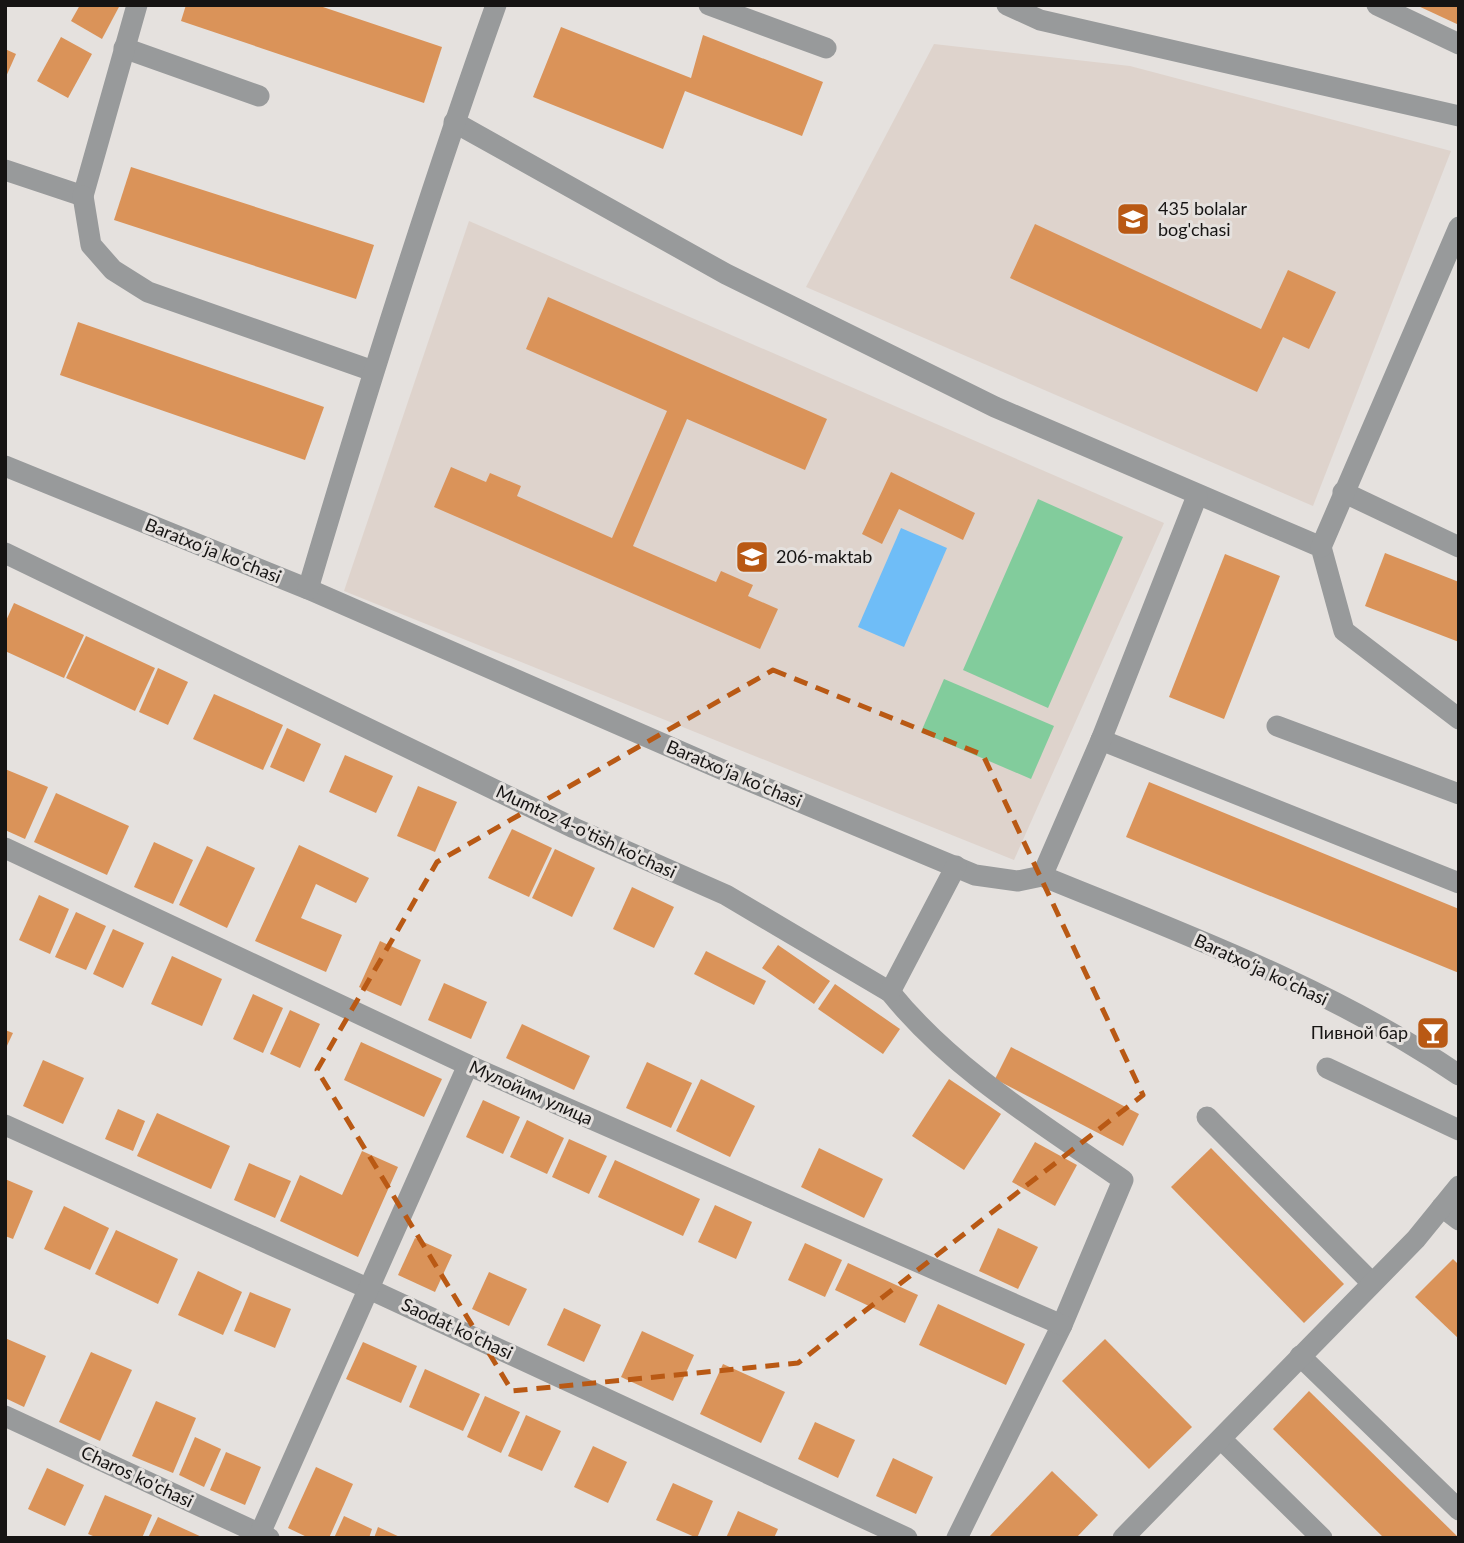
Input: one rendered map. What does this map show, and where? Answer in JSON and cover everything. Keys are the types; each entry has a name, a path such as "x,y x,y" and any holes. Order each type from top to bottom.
{"street":[{"path":"137,5 83,196 91,246 113,270 148,292 373,371"},
{"path":"308,589 373,371 454,122 496,5"},
{"path":"709,5 825,48"},
{"path":"1007,5 1459,116"},
{"path":"1377,5 1459,44"},
{"path":"124,48 259,96"},
{"path":"454,122 726,274 995,407 1321,547"},
{"path":"5,170 83,196"},
{"path":"1456,240 1321,547 1345,631 1459,719"},
{"name":"Baratxoʻja koʻchasi","path":"5,466 308,589 723,770 956,866 996,880 1018,881 1042,876 1233,954 1366,1019 1459,1075"},
{"path":"1343,492 1459,547"},
{"path":"1042,876 1101,740 1197,496"},
{"name":"Mumtoz 4-o'tish ko'chasi","path":"5,553 574,828 726,895 890,992 908,1014 984,1084 1123,1180 1062,1325"},
{"path":"1277,726 1459,794"},
{"path":"1101,740 1459,883"},
{"name":"Мулойим улица","path":"5,848 468,1065 1062,1325"},
{"path":"890,992 956,866"},
{"path":"262,1536 367,1287 468,1065"},
{"path":"1327,1068 1459,1130"},
{"path":"1207,1117 1372,1283"},
{"name":"Saodat ko'chasi","path":"5,1125 367,1287 907,1538"},
{"path":"1123,1538 1372,1283 1450,1213 1459,1186"},
{"path":"957,1538 1062,1325"},
{"path":"1300,1356 1459,1510"},
{"name":"Charos ko'chasi","path":"5,1416 262,1536"},
{"path":"1221,1439 1322,1538"}],"highlighted area":[{"path":"773,670 983,755 1143,1095 798,1363 512,1391 317,1070 437,862"}],"shaded area":[{"name":"435 bolalar bog'chasi","path":"934,44 1130,66 1451,151 1313,506 806,287"},
{"name":"206-maktab","path":"469,221 1164,523 1014,860 344,591"}],"green space":[{"path":"1038,499 1123,537 1048,708 963,670"},
{"path":"944,679 1054,726 1031,779 921,732"}],"water":[{"path":"901,528 947,548 904,647 858,627"}],"building":[{"path":"80,5 120,5 102,39 71,21"},
{"path":"186,5 317,5 442,47 424,103 181,21"},
{"path":"1416,5 1459,5 1459,25"},
{"path":"561,27 691,78 703,35 823,82 802,136 685,91 663,149 533,97"},
{"path":"61,37 92,54 68,98 37,81"},
{"path":"5,49 16,54 5,79"},
{"path":"131,167 374,245 356,299 114,220"},
{"path":"1035,224 1261,329 1288,270 1336,292 1309,349 1283,337 1257,392 1010,278"},
{"path":"548,297 827,419 805,470 687,419 633,546 716,582 721,571 753,585 748,596 778,609 760,649 434,507 451,467 486,482 490,473 521,486 517,496 612,538 667,411 526,349"},
{"path":"78,322 324,407 305,460 60,375"},
{"path":"891,472 975,513 963,540 899,509 882,544 862,534"},
{"path":"1385,553 1459,582 1459,642 1365,606"},
{"path":"1225,554 1280,576 1224,719 1169,697"},
{"path":"14,603 84,635 64,678 5,651 5,623"},
{"path":"86,636 155,668 135,711 66,678"},
{"path":"158,668 188,682 168,725 139,712"},
{"path":"214,694 283,725 263,770 193,739"},
{"path":"287,728 321,744 304,782 270,767"},
{"path":"345,755 393,776 376,813 329,792"},
{"path":"5,769 48,787 25,839 5,830"},
{"path":"1149,782 1459,909 1459,973 1126,837"},
{"path":"418,786 457,802 435,852 397,836"},
{"path":"56,793 129,826 107,875 34,842"},
{"path":"512,829 552,848 529,897 488,878"},
{"path":"154,842 193,860 173,904 134,887"},
{"path":"299,845 369,878 356,903 316,884 301,918 342,935 326,972 255,941"},
{"path":"207,846 255,868 227,928 179,905"},
{"path":"555,849 595,868 572,917 532,898"},
{"path":"632,887 674,907 654,948 613,929"},
{"path":"39,895 69,909 50,954 19,940"},
{"path":"76,912 106,926 86,970 55,957"},
{"path":"113,929 144,943 123,988 93,974"},
{"path":"380,941 421,960 401,1006 359,987"},
{"path":"778,945 830,981 814,1004 762,968"},
{"path":"706,951 766,981 754,1005 694,974"},
{"path":"172,956 222,979 202,1026 151,1004"},
{"path":"444,983 487,1002 471,1039 428,1020"},
{"path":"835,984 900,1029 883,1054 818,1009"},
{"path":"253,994 283,1008 263,1053 233,1039"},
{"path":"290,1010 320,1024 300,1068 270,1054"},
{"path":"522,1024 590,1056 574,1090 506,1058"},
{"path":"5,1030 13,1033 5,1050"},
{"path":"361,1042 442,1079 424,1117 344,1080"},
{"path":"1011,1047 1139,1114 1123,1146 995,1079"},
{"path":"43,1060 84,1078 63,1124 23,1106"},
{"path":"647,1062 692,1083 671,1128 626,1108"},
{"path":"701,1079 755,1106 730,1157 676,1131"},
{"path":"949,1079 1001,1114 964,1170 912,1136"},
{"path":"483,1100 520,1117 503,1154 466,1137"},
{"path":"118,1109 145,1121 133,1151 105,1139"},
{"path":"157,1113 230,1146 211,1189 137,1156"},
{"path":"527,1120 564,1138 547,1174 510,1157"},
{"path":"569,1139 607,1156 589,1194 552,1177"},
{"path":"1035,1142 1077,1165 1055,1206 1012,1182"},
{"path":"819,1148 883,1179 864,1218 801,1187"},
{"path":"1211,1148 1344,1284 1304,1323 1171,1187"},
{"path":"362,1151 398,1167 358,1257 280,1221 300,1175 342,1195"},
{"path":"615,1160 700,1199 683,1236 598,1197"},
{"path":"249,1163 291,1181 275,1218 234,1200"},
{"path":"5,1179 33,1191 13,1239 5,1236"},
{"path":"715,1205 752,1222 736,1259 698,1242"},
{"path":"64,1206 109,1228 90,1270 44,1249"},
{"path":"998,1228 1038,1247 1018,1289 979,1271"},
{"path":"116,1230 178,1259 158,1304 95,1274"},
{"path":"415,1238 452,1255 435,1292 398,1275"},
{"path":"805,1243 842,1260 825,1297 788,1280"},
{"path":"1453,1259 1459,1265 1459,1339 1415,1297"},
{"path":"848,1263 918,1295 905,1323 835,1290"},
{"path":"198,1271 242,1292 223,1335 178,1315"},
{"path":"489,1272 527,1289 509,1326 472,1309"},
{"path":"250,1292 291,1309 275,1348 234,1331"},
{"path":"938,1304 1025,1344 1006,1385 919,1345"},
{"path":"564,1308 601,1325 584,1362 547,1345"},
{"path":"642,1331 694,1355 673,1401 621,1377"},
{"path":"5,1338 46,1356 24,1407 5,1398"},
{"path":"1105,1339 1192,1427 1149,1469 1062,1381"},
{"path":"363,1342 417,1366 401,1403 346,1379"},
{"path":"91,1352 132,1370 100,1441 59,1422"},
{"path":"723,1364 785,1392 761,1443 700,1414"},
{"path":"425,1369 480,1394 463,1431 409,1407"},
{"path":"1309,1391 1459,1538 1384,1538 1273,1429"},
{"path":"485,1396 520,1412 501,1453 467,1437"},
{"path":"156,1401 196,1418 173,1473 132,1456"},
{"path":"526,1415 561,1431 542,1471 508,1456"},
{"path":"815,1422 855,1440 838,1478 798,1459"},
{"path":"195,1437 221,1449 204,1487 179,1475"},
{"path":"593,1446 627,1462 608,1503 574,1487"},
{"path":"226,1452 261,1467 245,1505 210,1490"},
{"path":"893,1458 933,1477 916,1514 876,1496"},
{"path":"316,1467 353,1484 329,1538 309,1538 288,1528"},
{"path":"47,1468 84,1485 65,1526 28,1509"},
{"path":"1052,1471 1098,1515 1076,1538 988,1538"},
{"path":"673,1483 713,1501 697,1538 656,1520"},
{"path":"105,1495 152,1515 142,1538 98,1538 88,1534"},
{"path":"738,1511 778,1529 774,1538 726,1538"},
{"path":"344,1516 372,1529 369,1538 334,1538"},
{"path":"158,1517 204,1538 148,1538"},
{"path":"378,1527 402,1538 374,1538"}],"place":[{"name":"435 bolalar bog'chasi","path":"1133,219"},
{"name":"206-maktab","path":"752,557"},
{"name":"Пивной бар","path":"1433,1033"}]}
